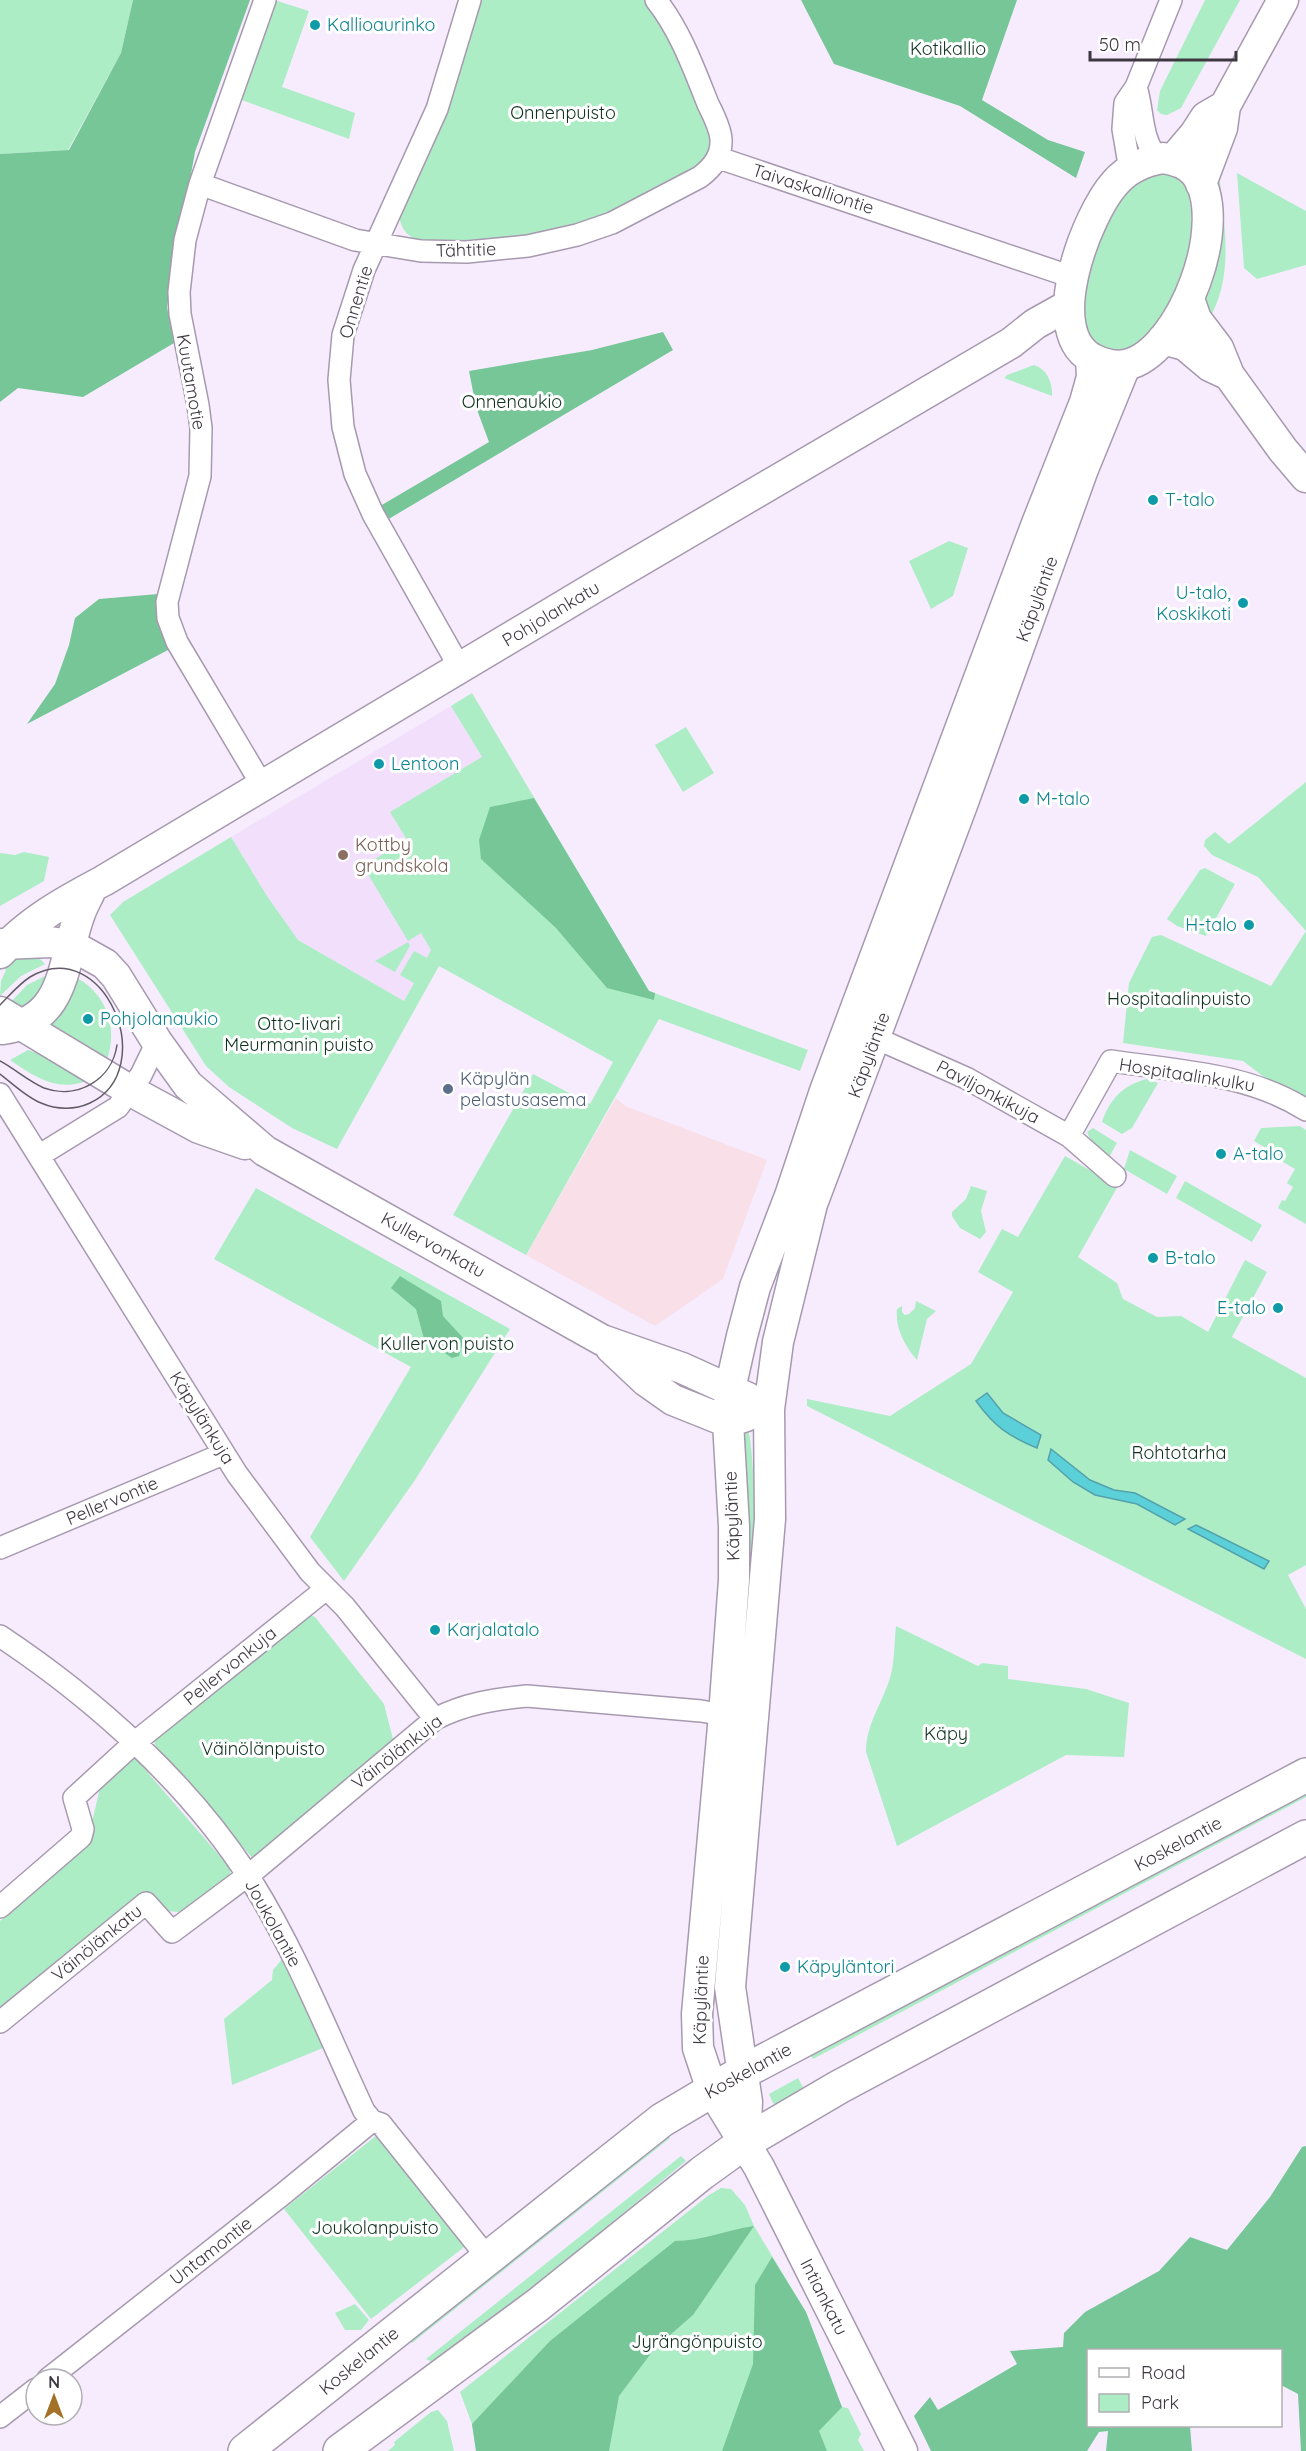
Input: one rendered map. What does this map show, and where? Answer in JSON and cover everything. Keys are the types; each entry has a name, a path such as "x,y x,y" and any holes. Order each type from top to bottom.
{"main road":[{"path":"1201,184 1222,128 1225,106 1283,0"},
{"path":"1166,159 1195,134 1206,117 1225,106"},
{"path":"1166,159 1189,167 1197,175 1201,184 1207,209 1207,230 1201,268 1189,299 1163,339 1144,356 1125,366 1111,365 1084,350 1071,322 1070,291 1084,240 1099,205 1116,182 1130,170 1152,160 1166,159"},
{"name":"Pohjolankatu","path":"3,947 31,923 60,904 1011,343 1070,291"},
{"path":"1189,299 1196,319 1218,348 1229,375 1283,450 1306,477"},
{"name":"Pohjolankatu","path":"1011,343 1032,343 1053,338 1084,350"},
{"path":"1163,339 1185,345 1210,366 1229,375"},
{"name":"Käpyläntie","path":"745,2142 747,2102 730,1987 770,1519 769,1409 778,1342 812,1204 862,1032 1040,516 1085,402 1092,377 1084,350"},
{"name":"Käpyläntie","path":"745,2142 725,2114 712,2090 698,2048 697,2014 734,1580 734,1526 728,1422 730,1389 755,1287 790,1196 825,1091 862,1032 1125,366"},
{"path":"7,1023 40,1015 51,1002 61,981 79,916 92,887"},
{"name":"Kullervonkatu","path":"3,947 51,942 71,945 97,959 116,976 157,1042 188,1085 265,1151"},
{"name":"Kullervonkatu","path":"7,1023 199,1128 265,1151 602,1340 682,1368 769,1409"},
{"name":"Kullervonkatu","path":"602,1340 646,1381 673,1400 728,1422"},
{"path":"728,1422 769,1409"},
{"name":"Koskelantie","path":"245,2451 662,2120 743,2073 1306,1775"},
{"path":"340,2451 539,2304 702,2173 745,2142 860,2076 1306,1837"},
{"name":"Intiankatu","path":"745,2142 902,2451"}],"street":[{"name":"Kuutamotie","path":"262,785 188,662 168,618 169,592 200,476 201,428 182,330 179,292 185,240 200,184 265,0"},
{"name":"Onnentie","path":"460,668 372,514 356,474 343,427 339,380 343,335 364,270 424,143 471,0"},
{"path":"656,0 664,10 692,63 715,119 721,138 718,158"},
{"path":"1130,170 1124,139 1125,103 1136,87 1171,0"},
{"path":"1136,87 1142,104 1142,127 1150,150 1166,159"},
{"name":"Tähtitie","path":"200,184 355,240 421,251 466,252 528,246 577,235 612,223 655,203 700,177 712,168 718,158"},
{"name":"Taivaskalliontie","path":"718,158 1070,291"},
{"name":"Paviljonkikuja","path":"862,1032 966,1078 1069,1136 1115,1176"},
{"path":"40,1155 109,1114 131,1091 157,1042"},
{"name":"Hospitaalinkulku","path":"1069,1136 1111,1061 1242,1081 1273,1092 1306,1110"},
{"name":"Käpylänkuja","path":"0,1094 40,1155 223,1454 284,1538 326,1589 345,1607 435,1719"},
{"name":"Pellervontie","path":"0,1548 223,1454"},
{"name":"Pellervonkuja","path":"134,1743 326,1589"},
{"name":"Joukolantie","path":"0,1636 82,1696 134,1743 196,1807 247,1875 285,1941 364,2111 372,2121 381,2124 487,2257"},
{"name":"Väinölänkuja","path":"247,1875 435,1719 456,1708 527,1696 754,1718"},
{"path":"0,1907 81,1837 83,1830 74,1798 134,1743"},
{"name":"Väinölänkatu","path":"0,2022 146,1903 172,1932 247,1875"},
{"name":"Untamontie","path":"63,2367 372,2121"},
{"path":"0,2418 24,2399"}],"shaded area":[{"name":"Kottby grundskola","path":"451,706 491,772 450,915 404,1001 298,940 267,896 231,837"},
{"path":"616,1098 625,1106 767,1160 723,1279 655,1326 526,1255"}],"green space":[{"path":"0,0 133,0 121,53 68,150 0,154"},
{"path":"133,0 250,0 195,152 167,307 174,343 83,397 18,388 0,402 0,154 69,150 121,53"},
{"path":"274,0 309,11 282,87 355,113 349,139 239,99"},
{"name":"Onnenpuisto","path":"478,0 648,0 662,20 714,141 703,165 600,221 508,242 421,242 412,237 403,229 399,215"},
{"name":"Kotikallio","path":"801,0 1017,0 982,100 1048,140 1085,152 1076,178 960,106 834,64"},
{"path":"1205,0 1240,0 1181,108 1167,115 1161,114 1157,110 1160,91"},
{"path":"1218,158 1226,243 1225,264 1216,305 1206,324 1200,313"},
{"path":"1167,172 1182,181 1190,199 1191,223 1188,250 1180,278 1169,305 1154,327 1137,344 1119,352 1097,347 1087,329 1083,308 1088,275 1100,235 1109,216 1131,186 1144,177"},
{"path":"1237,173 1306,211 1306,265 1257,279 1244,268"},
{"name":"Onnenaukio","path":"663,332 673,350 382,523 375,509 489,442 476,407 469,371 592,350"},
{"path":"1034,365 1048,377 1052,396 1004,378"},
{"path":"949,541 968,548 953,596 931,609 909,561"},
{"path":"158,594 161,624 170,649 27,724 55,684 69,645 75,618 99,599"},
{"name":"Otto-Iivari Meurmanin puisto","path":"472,693 649,991 808,1050 800,1071 659,1019 526,1255 453,1215 533,1074 590,1104 613,1062 439,966 337,1149 292,1128 229,1087 206,1066 110,915 123,902 231,837 267,896 298,940 404,1001 414,983 400,975 414,951 427,958 431,950 421,933 408,941 363,866 407,840 390,812 482,757 451,706"},
{"path":"686,727 714,773 683,792 655,745"},
{"path":"1306,782 1306,931 1258,877 1212,855 1204,846 1205,840 1215,832 1229,844"},
{"path":"534,798 649,991 655,993 654,1000 607,988 556,928 481,859 479,840 490,807"},
{"path":"24,852 49,857 44,881 0,906 0,853 15,855"},
{"path":"1205,868 1235,884 1206,936 1177,926 1167,919 1200,870"},
{"name":"Hospitaalinpuisto","path":"1306,931 1306,1099 1264,1077 1243,1061 1123,1043 1129,983 1152,937 1161,935 1271,986"},
{"path":"408,942 410,946 395,972 375,961"},
{"path":"11,957 38,957 45,964 21,976 0,996 1,981 6,970 3,967 0,971 0,967"},
{"path":"47,975 44,991 36,1003 23,1009 7,1006 27,985"},
{"path":"77,978 96,993 108,1014 111,1038 106,1062 46,1029 63,1010"},
{"path":"28,1050 48,1057 89,1080 78,1084 57,1084 38,1077 10,1060"},
{"path":"1146,1079 1158,1083 1132,1128 1122,1134 1102,1122 1118,1094 1130,1085"},
{"path":"1300,1126 1306,1130 1306,1224 1278,1208 1293,1187 1287,1183 1295,1169 1271,1155 1273,1152 1254,1141 1261,1128"},
{"path":"1093,1128 1117,1143 1108,1159 1094,1148 1087,1132"},
{"path":"1130,1150 1177,1176 1167,1194 1124,1169"},
{"name":"Rohtotarha","path":"1065,1156 1118,1186 1078,1257 1117,1283 1123,1299 1157,1317 1181,1316 1208,1332 1245,1260 1267,1272 1232,1337 1306,1378 1306,1565 1288,1575 1306,1609 1306,1659 807,1406 807,1399 890,1416 971,1364 1013,1292 978,1272 1002,1229 1018,1237"},
{"path":"1185,1181 1262,1225 1252,1242 1176,1198"},
{"path":"971,1186 987,1191 981,1211 986,1232 980,1239 960,1228 952,1216 952,1212 966,1199"},
{"name":"Kullervon puisto","path":"256,1188 510,1329 415,1480 344,1581 310,1537 411,1367 214,1259"},
{"path":"400,1276 441,1301 443,1316 464,1339 459,1356 452,1358 424,1339 416,1309 391,1288"},
{"path":"916,1301 936,1311 927,1319 917,1360 902,1336 897,1316 897,1309 902,1306 902,1312 905,1315 909,1314 915,1308"},
{"path":"741,1428 748,1430 750,1438 754,1499 753,1561 744,1684"},
{"name":"Väinölänpuisto","path":"308,1614 315,1617 384,1704 393,1739 254,1860 155,1745 154,1738"},
{"name":"Käpy","path":"896,1626 978,1666 982,1663 1008,1666 1008,1679 1086,1689 1129,1703 1124,1757 1066,1755 897,1846 866,1752 868,1733 891,1675"},
{"name":"Väinölänpuisto","path":"128,1759 136,1759 231,1869 229,1877 179,1912 166,1911 146,1893 0,2012 0,1921 86,1847 101,1784"},
{"path":"1306,1788 1306,1797 813,2059 809,2053"},
{"path":"283,1958 323,2048 232,2085 224,2019 272,1980 273,1970"},
{"path":"798,2078 806,2093 777,2106 773,2103 769,2094"},
{"path":"666,2132 670,2138 412,2343 410,2341"},
{"name":"Joukolanpuisto","path":"377,2135 464,2244 463,2248 371,2319 284,2209"},
{"path":"1306,2146 1306,2451 1301,2451 1298,2394 1282,2386 1282,2349 1087,2349 1087,2427 1190,2427 1192,2451 1106,2451 1108,2431 1099,2432 1087,2451 931,2451 914,2416 930,2397 938,2410 1017,2364 1010,2351 1063,2347 1064,2333 1085,2312 1159,2271 1190,2237 1227,2250 1270,2197 1302,2147"},
{"path":"681,2156 686,2161 542,2281 440,2358 432,2362 426,2359"},
{"name":"Jyrängönpuisto","path":"721,2188 731,2189 745,2205 754,2226 806,2312 840,2403 842,2407 848,2408 861,2434 858,2440 864,2451 476,2451 472,2424 460,2392 709,2195"},
{"path":"754,2226 693,2315 655,2348 619,2396 609,2451 476,2451 472,2424 550,2341 675,2241"},
{"path":"772,2257 806,2312 842,2407 819,2431 827,2451 722,2451 753,2364 755,2285"},
{"path":"355,2304 369,2320 361,2330 345,2330 335,2313"},
{"path":"438,2410 447,2421 454,2451 388,2451 395,2445 394,2442 431,2412"}],"water":[{"path":"987,1393 1003,1413 1041,1435 1037,1448 1010,1434 989,1417 976,1401"},
{"path":"1051,1449 1090,1480 1114,1490 1135,1493 1185,1519 1175,1525 1137,1504 1095,1495 1073,1482 1048,1460"},
{"path":"1196,1525 1269,1561 1264,1569 1188,1529"}],"tram line":[{"path":"0,1005 30,977 57,968 81,973 100,989 114,1011 122,1037 121,1063 111,1086 90,1103 78,1107 53,1107 35,1100 0,1074"},
{"path":"0,1061 44,1088 69,1091 80,1089 100,1077 114,1057 117,1045"}],"place":[{"name":"Kallioaurinko","path":"315,25"},
{"name":"T-talo","path":"1153,500"},
{"name":"U-talo, Koskikoti","path":"1243,603"},
{"name":"Lentoon","path":"379,764"},
{"name":"M-talo","path":"1024,799"},
{"name":"Kottby grundskola","path":"343,855"},
{"name":"H-talo","path":"1249,925"},
{"name":"Pohjolanaukio","path":"88,1019"},
{"name":"Käpylän pelastusasema","path":"448,1089"},
{"name":"A-talo","path":"1221,1154"},
{"name":"B-talo","path":"1153,1258"},
{"name":"E-talo","path":"1278,1308"},
{"name":"Karjalatalo","path":"435,1630"},
{"name":"Käpyläntori","path":"785,1967"}]}
